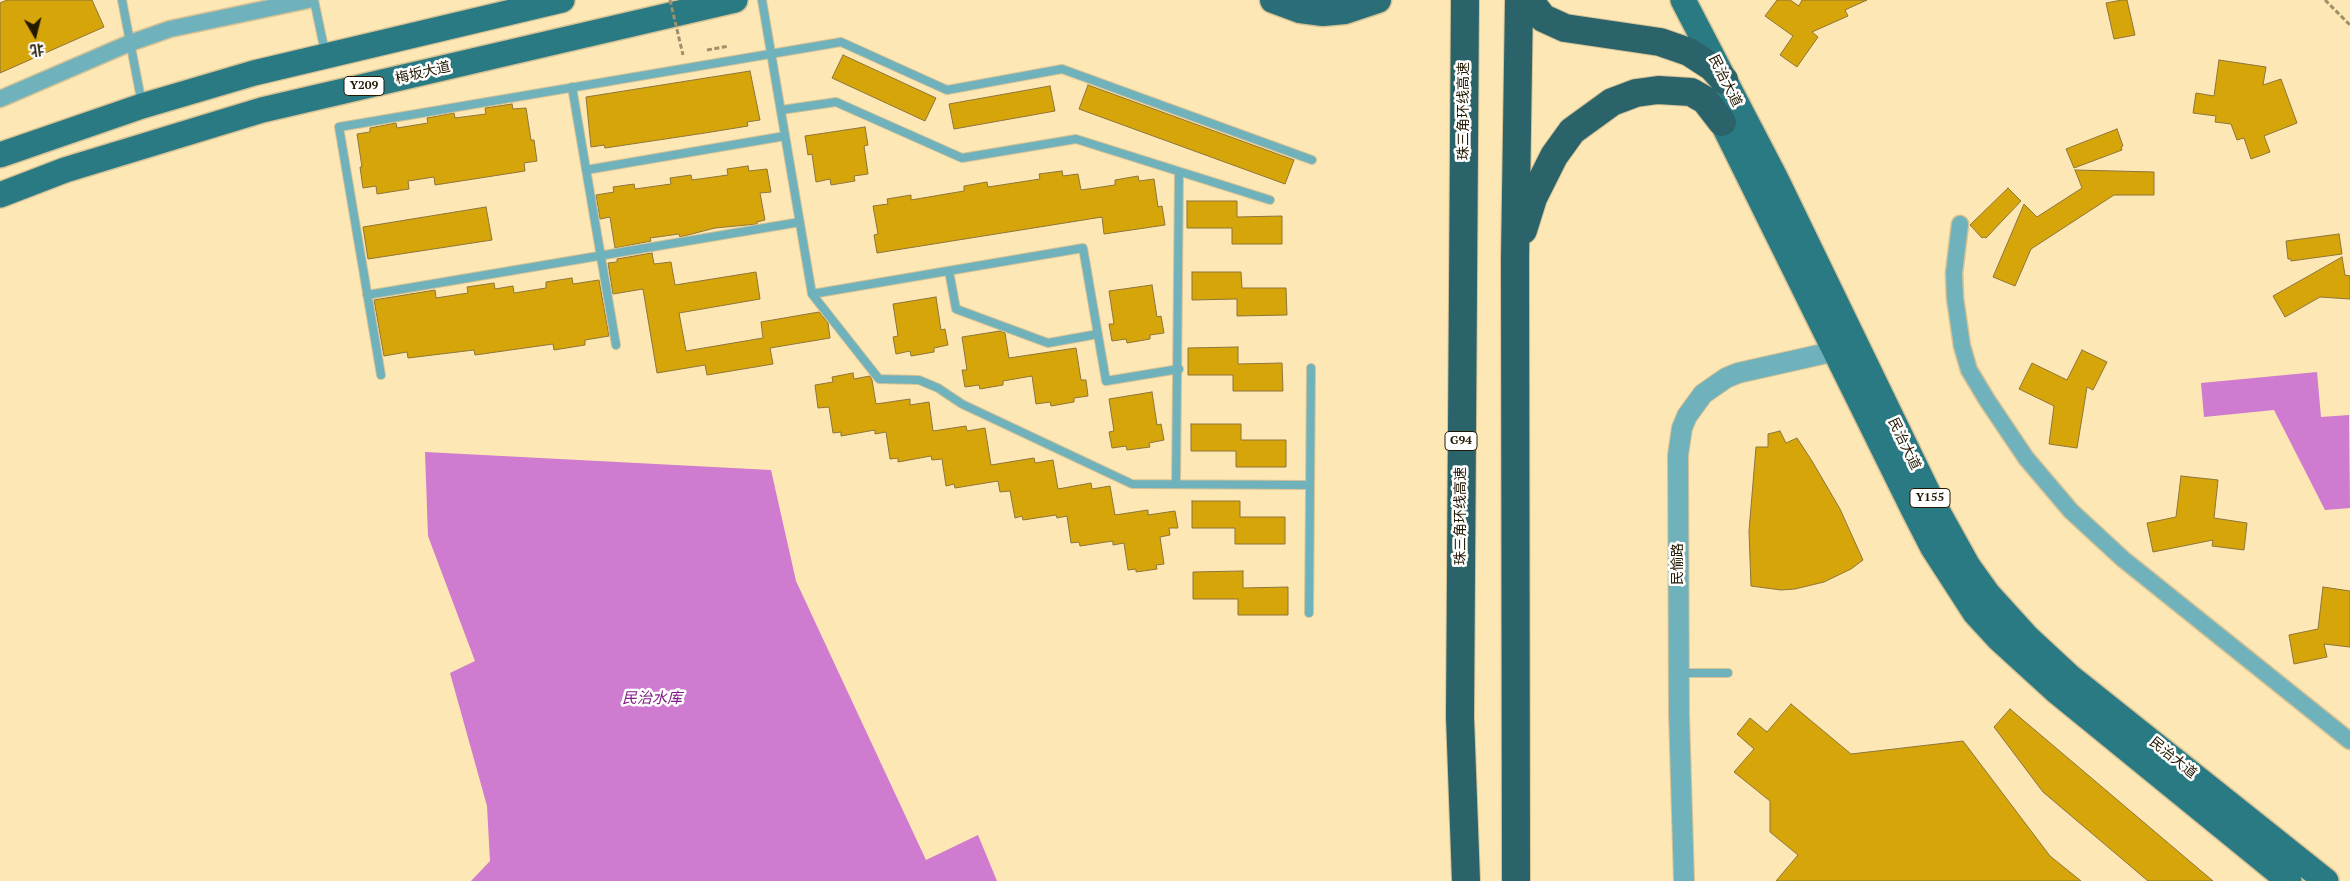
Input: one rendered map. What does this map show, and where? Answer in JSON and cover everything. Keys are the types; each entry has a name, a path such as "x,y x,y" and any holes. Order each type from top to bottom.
{"highway":[{"path":"1273,0 1300,10 1323,13 1345,11 1378,0"},
{"name":"珠三角环线高速","path":"1465,0 1460,717 1466,881"},
{"path":"1516,881 1515,259 1519,0"},
{"path":"1529,0 1544,18 1565,28 1660,42 1689,52 1712,67 1724,80"},
{"path":"1515,259 1534,198 1554,156 1572,131 1612,102 1636,93 1658,90 1691,92 1705,100 1722,122"}],"main road":[{"path":"0,155 142,106 254,73 562,0"},
{"name":"梅坂大道","path":"0,195 92,161 262,110 735,0"},
{"name":"民治大道","path":"1683,0 1774,177 1933,503 1968,566 1988,594 2026,637 2069,676 2326,881"},
{"name":"民治大道","path":"1722,122 1933,548 1975,613 1999,639 2056,691 2289,881"}],"street":[{"path":"0,99 130,43 170,29 308,0"},
{"path":"1960,224 1954,281 1962,346 1974,378 2005,430 2026,458 2071,511 2116,553 2350,741"},
{"name":"民愉路","path":"1684,881 1679,673 1679,441 1687,416 1704,394 1726,378 1738,372 1836,350"}],"lane":[{"path":"122,0 142,106"},
{"path":"314,0 326,56"},
{"path":"762,0 812,294 879,379 919,380 938,388 962,404 1132,484 1309,485"},
{"path":"381,375 338,127 841,42 947,90 1062,69 1312,160"},
{"path":"572,87 616,345"},
{"path":"781,110 836,102 962,158 1076,139 1270,200"},
{"path":"586,170 785,136"},
{"path":"1176,484 1179,369 1179,172"},
{"path":"367,295 800,222"},
{"path":"812,294 1083,248 1106,381 1179,369"},
{"path":"949,271 956,309 1048,343 1098,334"},
{"path":"1309,613 1311,368"},
{"path":"1679,673 1728,673"}],"path":[{"path":"670,0 683,55"},
{"path":"2325,0 2350,25"}],"water":[{"path":"2317,372 2321,417 2349,415 2350,508 2325,510 2274,410 2204,417 2201,383"},
{"name":"民治水库","path":"425,452 771,470 796,581 926,860 978,835 997,881 471,881 490,861 487,806 450,673 475,661 428,536"}],"building":[{"path":"7,0 92,0 104,27 0,73 0,3"},
{"path":"1777,0 1790,0 1799,6 1802,0 1867,0 1845,10 1848,16 1812,32 1818,37 1797,67 1780,55 1793,36 1765,16"},
{"path":"2127,0 2135,35 2114,39 2106,3"},
{"path":"843,55 936,98 925,121 832,78"},
{"path":"2219,60 2266,67 2263,85 2281,79 2297,123 2264,136 2270,152 2251,159 2244,138 2237,140 2231,124 2215,122 2216,116 2193,113 2196,93 2214,96"},
{"path":"750,71 760,120 747,122 748,126 605,148 604,145 591,147 586,97"},
{"path":"1088,85 1294,160 1285,184 1079,109"},
{"path":"1050,86 1055,111 954,129 949,104"},
{"path":"512,104 513,109 526,108 531,140 534,140 537,161 524,163 525,171 435,185 434,177 408,181 409,189 377,194 376,186 363,188 357,134 370,132 370,128 396,123 397,128 428,123 427,118 454,113 455,118 486,114 485,108"},
{"path":"865,127 868,145 864,146 868,174 854,176 855,181 831,185 830,179 816,182 812,154 808,155 805,136"},
{"path":"2117,129 2123,146 2121,147 2122,150 2074,168 2066,149"},
{"path":"748,166 749,171 767,169 771,192 760,193 765,220 757,222 757,224 715,228 680,237 679,234 650,238 651,241 615,248 610,217 600,219 596,195 614,192 613,187 634,184 635,189 671,184 670,178 691,175 692,180 728,175 727,169"},
{"path":"2075,170 2154,172 2154,195 2114,195 2031,249 2015,286 1993,277 2024,204 2037,217 2082,188"},
{"path":"1062,171 1063,176 1078,174 1081,190 1115,185 1115,180 1138,176 1139,181 1154,179 1158,207 1162,206 1165,225 1104,234 1102,217 877,253 874,235 878,234 873,206 888,204 887,199 911,195 911,200 964,191 964,186 987,182 988,187 1040,179 1039,174"},
{"path":"2008,188 2021,201 1986,238 1982,238 1970,225"},
{"path":"1187,201 1237,201 1237,217 1282,216 1282,244 1232,244 1232,228 1187,228"},
{"path":"486,207 492,240 368,259 363,227"},
{"path":"2339,234 2342,254 2291,261 2291,259 2288,259 2286,241"},
{"path":"652,253 654,264 671,262 675,285 756,272 760,299 679,313 686,351 763,338 761,322 819,312 828,323 830,338 770,348 773,364 707,375 705,365 657,373 643,289 613,294 608,263 617,262 617,259"},
{"path":"2342,257 2345,275 2350,276 2350,299 2320,297 2285,317 2273,296"},
{"path":"1192,272 1241,272 1242,288 1286,288 1287,315 1237,316 1237,299 1192,300"},
{"path":"572,278 573,284 599,280 609,336 585,340 585,345 554,350 553,344 475,355 474,350 408,358 407,352 384,356 374,300 435,290 436,298 468,293 467,287 494,283 495,289 513,286 514,293 546,288 546,282"},
{"path":"1152,285 1157,317 1161,316 1164,333 1150,335 1150,339 1127,343 1126,339 1112,341 1109,324 1114,324 1109,291"},
{"path":"936,297 941,330 945,329 948,345 934,348 934,352 911,356 910,351 896,354 893,337 898,336 893,304"},
{"path":"1000,331 1005,333 1009,358 1076,348 1081,380 1086,380 1088,396 1074,398 1074,402 1051,406 1050,402 1036,404 1032,376 1003,381 1003,385 980,389 979,385 965,387 962,370 967,370 962,337"},
{"path":"1238,347 1238,364 1282,363 1283,391 1233,391 1233,375 1188,375 1188,348"},
{"path":"2082,350 2107,362 2093,390 2087,387 2077,448 2049,444 2054,406 2019,389 2032,363 2067,380"},
{"path":"853,373 854,379 870,376 876,404 910,399 910,405 929,402 933,431 966,426 967,431 985,428 991,465 1034,458 1035,463 1053,460 1058,489 1091,483 1092,489 1110,486 1115,515 1148,510 1148,515 1175,511 1178,528 1169,528 1170,535 1160,537 1164,564 1156,565 1157,569 1136,572 1136,569 1128,570 1124,543 1113,545 1113,541 1080,546 1079,542 1071,543 1067,516 1057,518 1056,515 1023,520 1022,516 1015,518 1010,491 1000,492 998,481 955,488 954,484 946,486 942,459 932,460 931,456 898,462 898,458 890,459 886,432 875,434 875,430 841,436 841,432 833,433 829,407 818,408 815,385 833,382 832,377"},
{"path":"1152,392 1157,425 1161,424 1164,440 1149,443 1150,447 1127,450 1126,446 1112,448 1109,432 1114,431 1109,399"},
{"path":"1191,424 1241,424 1241,440 1286,440 1286,467 1236,467 1236,451 1191,451"},
{"path":"1780,431 1786,443 1797,438 1812,461 1840,509 1863,560 1851,569 1824,582 1795,589 1781,590 1751,586 1749,531 1756,447 1768,447 1768,434"},
{"path":"2181,476 2218,480 2214,518 2247,523 2244,550 2212,546 2213,540 2153,552 2147,523 2176,517"},
{"path":"1192,501 1240,501 1240,517 1285,517 1285,544 1235,544 1235,528 1192,528"},
{"path":"1243,571 1243,588 1288,587 1288,615 1238,615 1238,599 1193,599 1193,572"},
{"path":"2323,587 2350,591 2350,647 2324,644 2327,657 2294,664 2289,635 2318,629"},
{"path":"1791,704 1851,754 1963,741 2050,856 2081,881 1776,881 1798,855 1770,832 1770,801 1734,772 1754,749 1737,734 1750,718 1767,732"},
{"path":"2010,709 2213,881 2148,881 2043,792 1994,727"}]}
